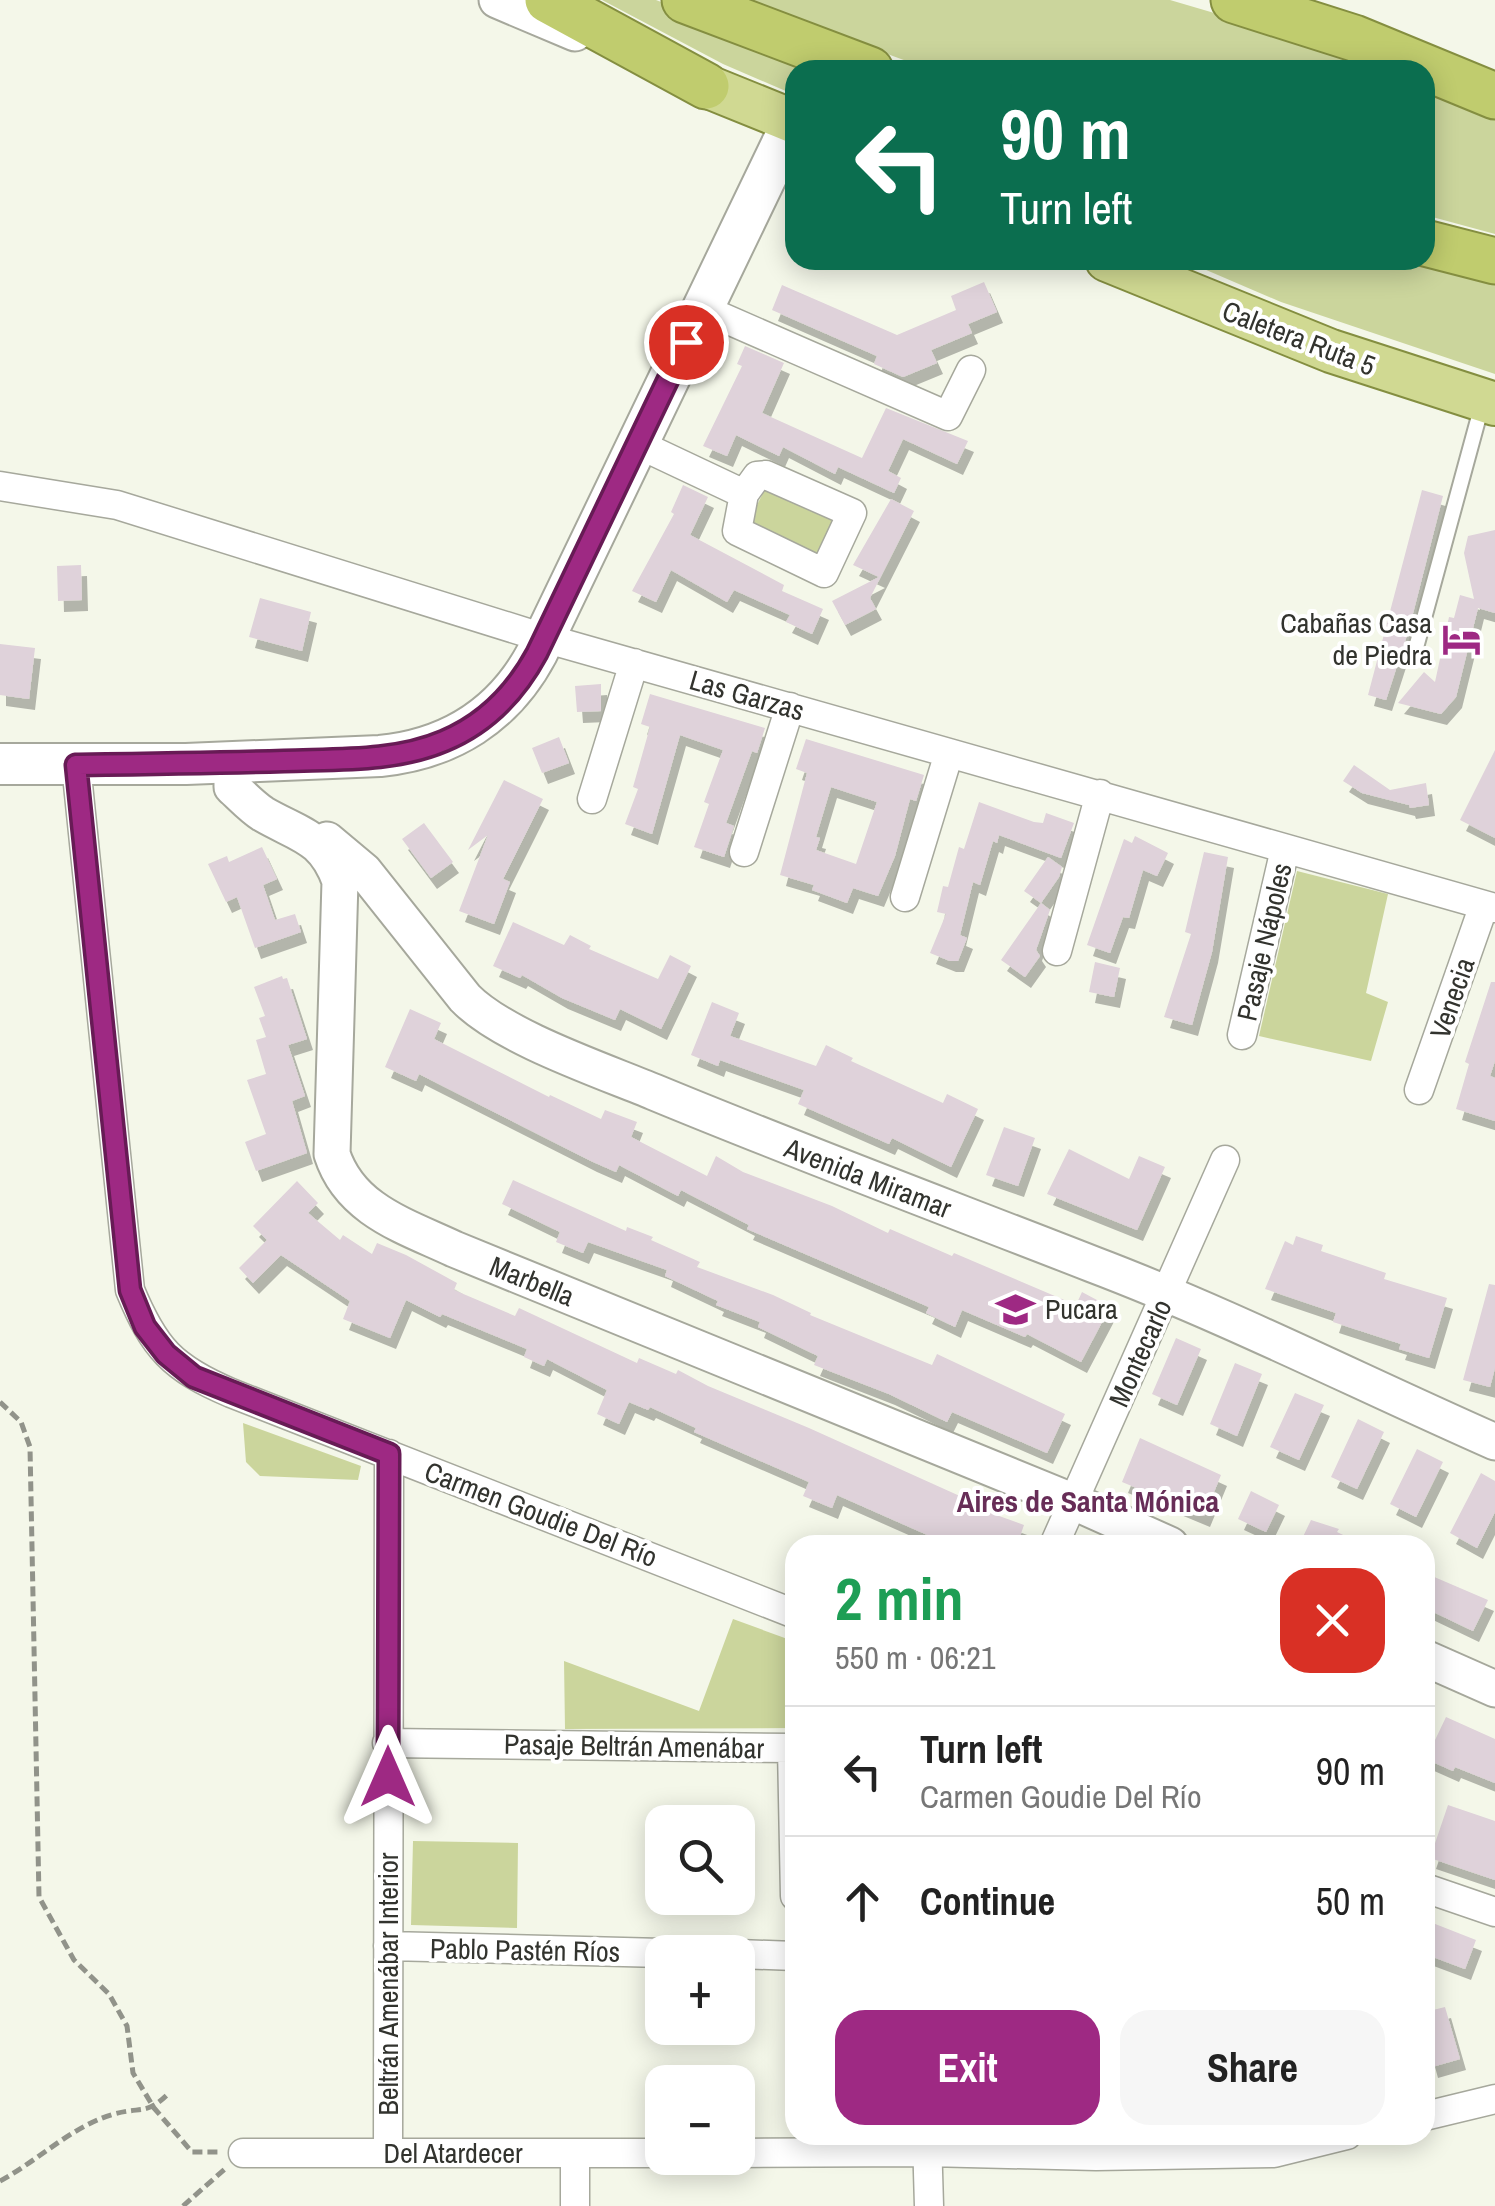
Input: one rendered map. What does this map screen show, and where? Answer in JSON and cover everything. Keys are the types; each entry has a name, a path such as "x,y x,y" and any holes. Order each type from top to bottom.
{"highway":[{"path":"548,0 706,86"},
{"path":"685,0 844,60"},
{"path":"1234,0 1354,38 1407,60"},
{"path":"1435,71 1495,96"},
{"path":"1435,245 1495,261"}],"main road":[{"path":"706,86 785,117"},
{"path":"0,764 380,756 412,752 442,742 484,718 509,695 529,668 785,139"},
{"name":"Caletera Ruta 5","path":"1132,270 1331,351 1489,403"}],"street":[{"path":"497,0 706,86"},
{"path":"701,308 948,416 971,370"},
{"path":"638,444 744,494"},
{"name":"Las Garzas","path":"0,486 117,504 544,638 1489,907"},
{"path":"592,798 634,663"},
{"path":"744,852 790,708"},
{"path":"905,898 949,753"},
{"name":"Marbella","path":"232,762 232,788 262,813 302,832 325,851 340,881 332,1154 356,1197 369,1208 454,1249 1148,1535"},
{"name":"Carmen Goudie Del Río","path":"76,765 130,1290 145,1327 166,1354 194,1377 231,1393 785,1610"},
{"path":"1057,951 1100,794"},
{"name":"Avenida Miramar","path":"302,832 327,840 349,856 465,998 489,1018 590,1066 830,1164 1166,1294 1495,1442"},
{"name":"Pasaje Nápoles","path":"1242,1034 1285,849"},
{"name":"Venecia","path":"1419,1090 1489,907"},
{"name":"Montecarlo","path":"1059,1535 1225,1160"},
{"name":"Beltrán Amenábar Interior","path":"388,2153 389,1454"},
{"path":"1435,1662 1495,1689"},
{"name":"Pasaje Beltrán Amenábar","path":"388,1743 785,1748"},
{"path":"1435,1893 1495,1912"},
{"name":"Pablo Pastén Ríos","path":"388,1946 645,1953"},
{"path":"755,1955 785,1956"},
{"path":"1435,2114 1495,2099"},
{"path":"755,2151 795,2145"},
{"path":"927,2145 929,2206"},
{"path":"941,2145 1096,2156 1274,2153 1306,2145"},
{"name":"Del Atardecer","path":"243,2152 645,2153"},
{"path":"575,2153 575,2206"}],"lane":[{"path":"1414,655 1489,403"}],"path":[{"path":"0,1402 21,1422 30,1447 39,1897 74,1960 109,1994 127,2026 132,2074 154,2108 192,2152 243,2152"},
{"path":"0,2181 99,2119 154,2108 170,2092"},
{"path":"183,2206 243,2152"}],"green space":[{"path":"602,0 656,0 809,60 785,60 785,91 723,64"},
{"path":"740,0 1170,0 1374,60 904,60"},
{"path":"1435,80 1495,107 1495,234 1435,218"},
{"path":"1435,262 1495,273 1495,374 1281,302 1206,270 1435,270"},
{"path":"765,489 837,513 825,553 815,556 753,529 750,519"},
{"path":"1297,871 1388,894 1366,993 1388,1002 1371,1061 1259,1036"},
{"path":"243,1423 361,1466 358,1480 260,1476 246,1462"},
{"path":"733,1619 785,1638 785,1728 565,1729 564,1661 699,1711"},
{"path":"413,1841 518,1843 517,1928 411,1925"}],"building":[{"path":"984,282 997,312 968,324 972,333 931,350 937,363 903,377 874,364 877,356 772,310 782,285 897,335 956,310 951,296"},
{"path":"745,346 784,363 762,413 862,458 886,408 968,441 957,464 903,439 888,471 901,478 894,493 838,467 835,474 783,447 779,456 736,435 727,456 703,446 742,366 737,364"},
{"path":"683,485 708,497 690,535 784,585 782,591 823,609 812,634 786,622 790,615 734,590 727,602 671,570 656,602 632,591 674,514 671,512"},
{"path":"1422,490 1443,496 1409,629 1386,700 1368,695"},
{"path":"891,499 914,511 870,598 876,609 845,625 832,601 879,577 853,565"},
{"path":"1495,530 1495,613 1478,608 1456,697 1441,714 1398,703 1424,672 1435,682 1449,617 1454,618 1460,595 1474,599 1464,553 1468,536"},
{"path":"81,565 82,600 58,601 57,566"},
{"path":"260,598 311,612 302,651 249,637"},
{"path":"0,644 35,648 29,699 0,695"},
{"path":"601,684 601,711 577,712 575,686"},
{"path":"650,694 765,728 757,753 752,751 726,823 734,826 724,857 694,847 709,804 704,802 723,750 680,735 652,834 625,824 638,789 633,787 650,727 641,724"},
{"path":"559,737 569,763 542,773 532,748"},
{"path":"806,739 924,775 916,801 910,799 895,856 878,896 853,888 847,903 812,890 814,885 780,875 807,773 796,769","holes":["831,787 877,802 856,864 816,850 820,838 816,837"]},
{"path":"1495,750 1495,838 1460,820"},
{"path":"1354,765 1390,790 1426,783 1429,805 1410,808 1362,793 1343,781"},
{"path":"504,780 543,799 503,879 510,882 494,924 459,911 488,835 468,850"},
{"path":"979,802 1034,822 1043,823 1046,813 1074,823 1061,858 999,835 997,843 993,841 980,885 973,882 960,935 967,938 958,961 950,961 930,953 946,914 937,912 943,886 948,887 959,847 964,849"},
{"path":"424,823 453,862 431,878 402,839"},
{"path":"1135,836 1168,853 1157,876 1143,870 1129,918 1123,917 1110,953 1087,945 1124,839 1132,843"},
{"path":"262,847 277,879 263,885 275,920 295,914 301,932 255,948 237,897 226,902 208,864 227,856 229,862"},
{"path":"1204,852 1228,857 1212,952 1192,1025 1164,1017 1191,934 1185,932"},
{"path":"1048,857 1062,867 1041,903 1024,891"},
{"path":"1041,903 1050,910 1036,950 1040,956 1025,977 1001,960"},
{"path":"513,922 564,945 570,935 591,946 589,949 658,979 670,955 691,966 661,1029 620,1009 615,1020 562,998 522,975 520,978 493,966"},
{"path":"1095,962 1120,968 1114,997 1089,992"},
{"path":"282,976 287,978 307,1039 288,1045 305,1096 292,1101 307,1153 256,1171 245,1142 266,1134 247,1080 266,1074 256,1040 266,1037 259,1018 265,1016 254,987"},
{"path":"1491,982 1495,982 1495,1061 1490,1076 1495,1078 1495,1121 1456,1109 1469,1064 1465,1062"},
{"path":"712,1002 739,1013 730,1036 816,1066 826,1045 853,1058 851,1061 943,1103 947,1094 978,1109 951,1167 892,1138 889,1144 798,1104 804,1090 720,1060 718,1066 691,1055"},
{"path":"410,1009 441,1023 434,1039 601,1119 605,1110 637,1122 631,1137 707,1176 716,1156 743,1172 832,1206 888,1233 890,1229 952,1256 954,1253 1076,1305 1082,1292 1110,1307 1081,1362 1027,1334 1025,1337 962,1310 955,1327 926,1313 929,1307 747,1229 749,1225 681,1190 678,1196 619,1165 616,1172 419,1074 416,1081 385,1067"},
{"path":"1004,1127 1035,1138 1018,1186 986,1175"},
{"path":"1069,1149 1129,1179 1139,1156 1165,1167 1137,1230 1047,1194"},
{"path":"513,1180 626,1231 627,1227 653,1237 651,1240 700,1262 697,1267 773,1295 810,1315 932,1365 937,1354 1065,1414 1047,1453 952,1412 947,1422 814,1365 818,1356 758,1327 760,1322 716,1305 718,1301 665,1276 667,1270 588,1242 583,1253 556,1242 560,1232 502,1204"},
{"path":"297,1181 318,1203 308,1213 340,1240 343,1235 372,1254 377,1243 457,1283 454,1290 515,1316 519,1308 637,1363 639,1358 676,1374 678,1370 962,1497 960,1502 1024,1525 1020,1535 927,1535 837,1495 832,1508 803,1496 809,1482 694,1432 696,1428 650,1407 648,1410 629,1402 619,1424 597,1414 607,1390 547,1359 544,1366 524,1357 527,1349 406,1300 390,1338 343,1319 350,1301 281,1255 253,1283 239,1268 267,1240 253,1226"},
{"path":"1296,1236 1323,1245 1321,1251 1386,1273 1384,1279 1447,1298 1429,1358 1399,1349 1401,1344 1333,1322 1336,1313 1265,1289 1285,1241 1293,1245"},
{"path":"1489,1284 1495,1285 1495,1368 1490,1387 1463,1380"},
{"path":"1176,1338 1201,1349 1177,1405 1152,1394"},
{"path":"1235,1363 1262,1374 1237,1436 1210,1424"},
{"path":"1295,1393 1324,1405 1299,1460 1270,1447"},
{"path":"1358,1419 1384,1432 1357,1489 1331,1477"},
{"path":"1140,1438 1221,1475 1204,1516 1122,1482"},
{"path":"1417,1449 1443,1462 1416,1517 1390,1504"},
{"path":"1481,1473 1495,1481 1495,1512 1477,1548 1450,1533"},
{"path":"1251,1491 1279,1505 1266,1532 1238,1519"},
{"path":"1311,1520 1339,1529 1337,1532 1343,1535 1304,1535"},
{"path":"1435,1577 1488,1600 1473,1631 1435,1613"},
{"path":"1446,1717 1495,1739 1495,1783 1435,1763 1435,1740"},
{"path":"1448,1805 1495,1821 1495,1880 1435,1860 1435,1843"},
{"path":"1435,1924 1476,1940 1465,1969 1435,1958"},
{"path":"1445,2007 1460,2059 1435,2066 1435,2010"}],"place":[{"name":"Cabañas Casa de Piedra","path":"1462,639"},
{"name":"Pucara","path":"1015,1309"}],"district":[{"name":"Aires de Santa Mónica","path":"1088,1502"}],"route":[{"path":"388,1777 389,1454 194,1377 166,1354 145,1327 130,1290 76,765 320,760 396,754 428,748 457,736 484,718 509,695 529,668 686,342"}]}
